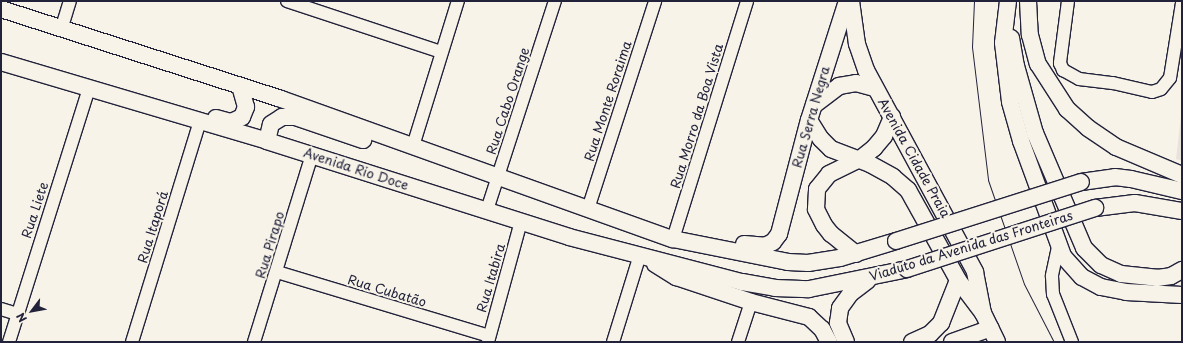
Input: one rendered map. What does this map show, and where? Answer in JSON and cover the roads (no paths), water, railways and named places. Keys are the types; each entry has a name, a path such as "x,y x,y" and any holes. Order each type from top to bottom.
{"main road":[{"name":"Rua Serra Negra","path":"680,240 709,236 764,246 774,242 779,234 812,113 847,1"},
{"name":"Avenida Cidade Praia","path":"851,1 856,44 875,88 975,272 983,313"},
{"path":"1028,1 1030,35 1038,64 1067,109 1088,128 1116,147 1182,175"},
{"path":"1008,2 1016,66 1025,101 1035,133 1076,234 1092,258 1116,272 1135,277 1157,278 1171,276 1182,270"},
{"path":"1008,2 1003,38 1006,81 1021,141 1058,247 1073,270 1101,287 1126,292 1182,295"},
{"path":"1,9 61,30 240,86 680,240"},
{"name":"Avenida Rio Doce","path":"1,62 312,155 521,222 712,274"},
{"path":"860,159 831,149 821,139 812,113 839,86 856,83 875,88"},
{"path":"97,90 127,91 231,122 242,117 246,107 240,86"},
{"path":"266,141 271,124 282,117 288,117 374,144 392,139"},
{"path":"856,254 830,234 819,217 815,202 817,189 823,179 835,170 860,159 880,142 892,117"},
{"name":"Avenida Cidade Praia","path":"860,159 893,177 908,190 958,280 983,313 994,335"},
{"name":"Viaduto da Avenida das Fronteiras","path":"680,240 788,262 823,261 856,254 1081,182 1099,178 1131,178 1182,191"},
{"name":"Viaduto da Avenida das Fronteiras","path":"712,274 775,288 808,288 871,278 907,268 1095,208 1135,203 1176,209"},
{"path":"1176,209 1182,221"},
{"path":"640,255 676,277 751,302 809,317 822,329 829,342"},
{"path":"846,342 838,323 840,308 851,293 871,278"},
{"path":"912,342 930,334 941,323 958,280"},
{"path":"952,342 994,335"}],"street":[{"path":"61,30 70,1"},
{"path":"287,1 441,52"},
{"path":"413,146 458,1"},
{"name":"Rua Cabo Orange","path":"487,210 555,1"},
{"name":"Rua Monte Roraima","path":"588,209 655,1"},
{"name":"Rua Morro da Boa Vista","path":"680,240 747,1"},
{"path":"1068,1 1060,64 1068,75 1079,80 1113,83 1152,92 1160,89 1170,78 1182,3"},
{"name":"Rua Liete","path":"7,335 17,314 97,90"},
{"name":"Rua Itaporá","path":"132,342 200,121"},
{"name":"Rua Pirapo","path":"254,342 277,272 312,155"},
{"name":"Rua Itabira","path":"488,339 521,222"},
{"path":"1058,247 1052,276 1053,294 1072,342"},
{"path":"612,342 640,255"},
{"name":"Rua Cubatão","path":"277,272 488,339"},
{"path":"738,342 751,302"},
{"path":"1,309 17,314"}],"tram line":[{"path":"974,1 972,47 988,180 1024,284 1054,342"}]}
